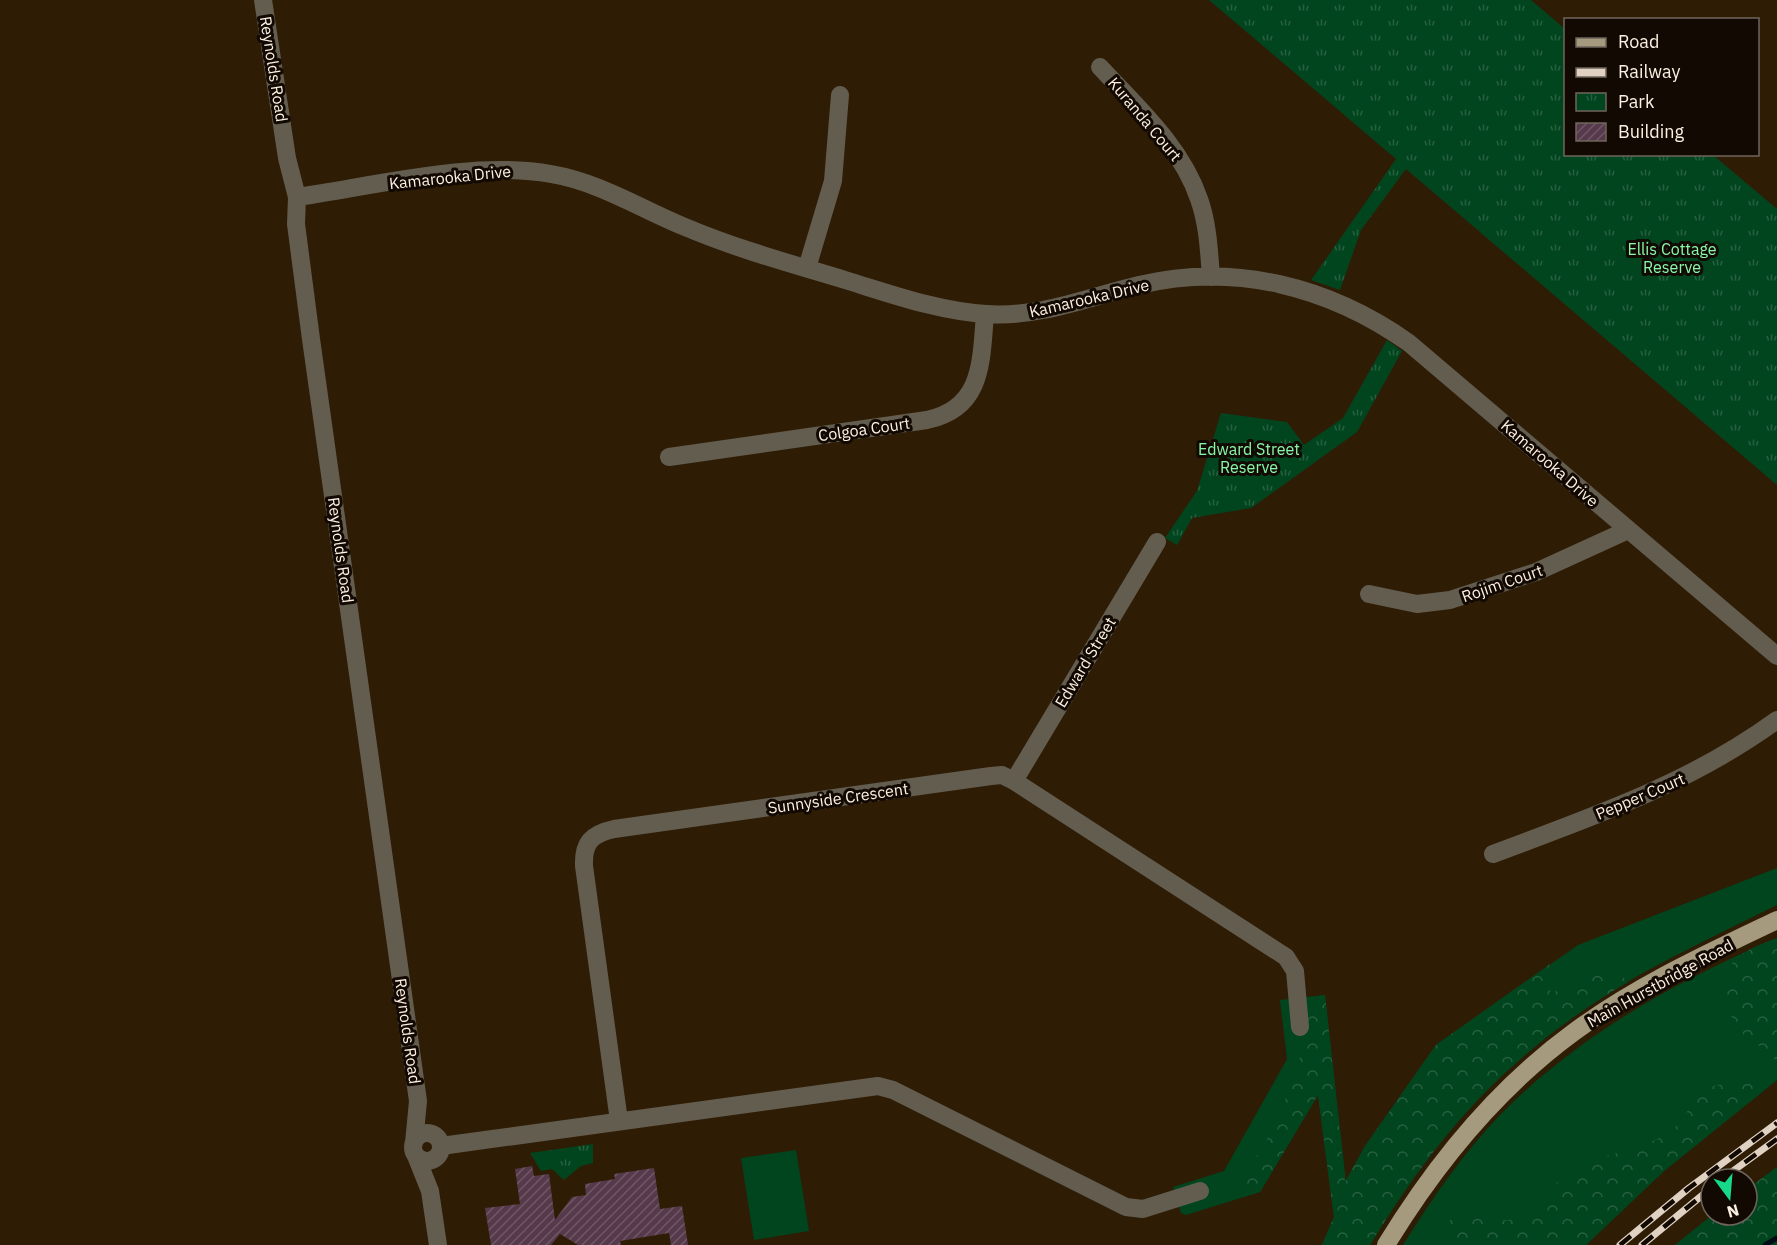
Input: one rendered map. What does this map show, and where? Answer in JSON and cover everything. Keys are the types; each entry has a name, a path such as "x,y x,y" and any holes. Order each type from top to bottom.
{"main road":[{"name":"Main Hurstbridge Road","path":"1386,1245 1418,1196 1461,1139 1502,1093 1538,1059 1576,1030 1629,997 1777,920"}],"street":[{"name":"Reynolds Road","path":"263,0 287,159 297,197 296,224 311,339 418,1101"},
{"name":"Kuranda Court","path":"1100,67 1156,128 1189,174 1203,211 1211,277"},
{"path":"807,268 833,181 840,94"},
{"name":"Kamarooka Drive","path":"297,197 480,171 508,169 545,173 591,185 694,231 807,268 927,304 986,314 1044,311 1142,284 1211,277 1265,281 1302,289 1340,302 1380,323 1435,364 1777,656"},
{"name":"Colgoa Court","path":"669,457 944,416 964,401 975,382 980,367 986,314"},
{"name":"Rojim Court","path":"1369,594 1417,604 1450,600 1536,572 1628,530"},
{"name":"Edward Street","path":"1014,781 1156,542"},
{"name":"Pepper Court","path":"1493,854 1660,789 1729,754 1777,720"},
{"name":"Sunnyside Crescent","path":"620,1121 584,866 584,850 589,840 597,834 614,829 999,775 1014,781 1286,957 1294,967 1300,1027"},
{"path":"438,1146 883,1087 1126,1208 1143,1209 1200,1191"},
{"path":"418,1101 438,1146 430,1191"},
{"path":"418,1101 415,1150 430,1191 438,1245"},
{"path":"415,1150 424,1133 438,1146"}],"green space":[{"name":"Ellis Cottage Reserve","path":"1209,0 1531,0 1564,28 1564,156 1714,156 1777,209 1777,485 1406,169 1361,230 1340,290 1311,280 1396,159"},
{"name":"Edward Street Reserve","path":"1387,340 1402,351 1357,432 1251,508 1192,518 1177,545 1165,538 1197,491 1221,413 1287,422 1304,445 1343,418"},
{"path":"1777,868 1777,905 1665,961 1610,992 1558,1026 1502,1073 1453,1126 1409,1184 1370,1245 1322,1245 1334,1217 1318,1095 1260,1192 1186,1215 1181,1213 1173,1187 1224,1171 1287,1059 1280,1000 1325,995 1346,1182 1365,1146 1436,1045 1578,945"},
{"path":"1777,938 1777,1080 1664,1171 1586,1245 1403,1245 1474,1144 1501,1114 1563,1059 1630,1012 1702,973"},
{"path":"1777,938 1777,1065 1772,1055 1747,1038 1740,1030 1729,1011 1724,989 1729,968 1740,955"},
{"path":"1550,964 1547,987 1552,993 1605,969 1614,968 1628,982 1548,1036 1481,1096 1424,1165 1370,1245 1322,1245 1334,1217 1318,1095 1260,1192 1243,1197 1242,1182 1275,1123 1296,1071 1305,1036 1309,997 1325,995 1345,1182 1365,1146 1436,1045"},
{"path":"1777,1068 1777,1080 1664,1171 1586,1245 1431,1245 1441,1237 1455,1215 1469,1212 1499,1220 1516,1218 1531,1209 1561,1179 1578,1167 1665,1135 1678,1124 1696,1099 1707,1089 1715,1085 1765,1081"},
{"path":"593,1144 593,1163 581,1166 564,1180 552,1169 541,1171 530,1153"},
{"path":"796,1150 809,1231 754,1240 741,1158"},
{"path":"1777,1167 1777,1245 1675,1245 1699,1226 1759,1227 1759,1180"}],"building":[{"path":"532,1166 534,1176 549,1174 555,1220 572,1197 586,1195 585,1184 615,1179 614,1174 654,1168 660,1209 682,1206 688,1245 671,1245 669,1233 620,1241 621,1245 578,1245 560,1234 551,1245 491,1245 485,1208 520,1204 515,1169"}],"waterway":[{"path":"1765,1245 1777,1238"}],"railway":[{"path":"1620,1245 1689,1188 1777,1123"},
{"path":"1738,1167 1777,1139"},
{"path":"1642,1245 1699,1198"}]}
